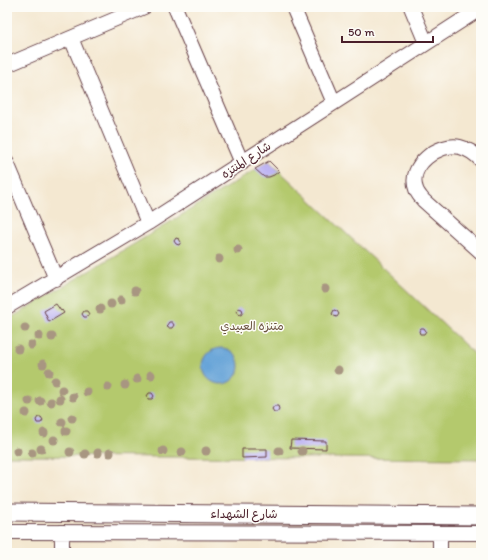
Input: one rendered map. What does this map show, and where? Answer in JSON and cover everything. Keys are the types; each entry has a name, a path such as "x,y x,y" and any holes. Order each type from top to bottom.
{"street":[{"path":"7,65 144,7"},
{"path":"175,7 242,163"},
{"path":"293,7 334,103"},
{"path":"411,7 426,43"},
{"name":"شارع المنتزه","path":"7,307 148,223 481,8"},
{"path":"71,38 148,223"},
{"path":"481,160 467,149 450,146 439,149 431,154 420,166 416,173 415,185 418,194 423,200 481,252"},
{"path":"7,163 56,279"},
{"name":"شارع الشهداء","path":"7,512 481,516"},
{"path":"7,532 481,534"},
{"path":"62,532 62,553"},
{"path":"440,533 440,553"}],"green space":[{"name":"متنزه العبيدي","path":"269,161 481,360 481,459 7,456 7,320"}],"water":[{"path":"225,348 234,353 238,359 238,373 234,379 225,384 217,384 208,379 204,373 203,362 208,353 214,349"}],"building":[{"path":"269,161 279,171 269,177 264,177 255,169"},
{"path":"176,238 181,242 179,245 174,241"},
{"path":"56,304 64,313 49,322 44,311"},
{"path":"238,308 242,309 243,312 241,315 236,311"},
{"path":"334,310 339,314 337,317 332,314"},
{"path":"84,311 87,311 89,314 87,317 84,317 82,314"},
{"path":"169,322 172,322 174,325 172,328 168,328 167,325"},
{"path":"421,328 424,328 426,331 424,334 420,334 419,331"},
{"path":"149,393 152,393 154,396 152,399 148,399 147,396"},
{"path":"274,406 278,406 279,409 277,412 274,412 272,409"},
{"path":"38,417 41,417 43,420 41,423 37,423 36,420"},
{"path":"291,440 326,441 326,449 290,448"},
{"path":"242,449 267,449 267,457 242,458"}]}
